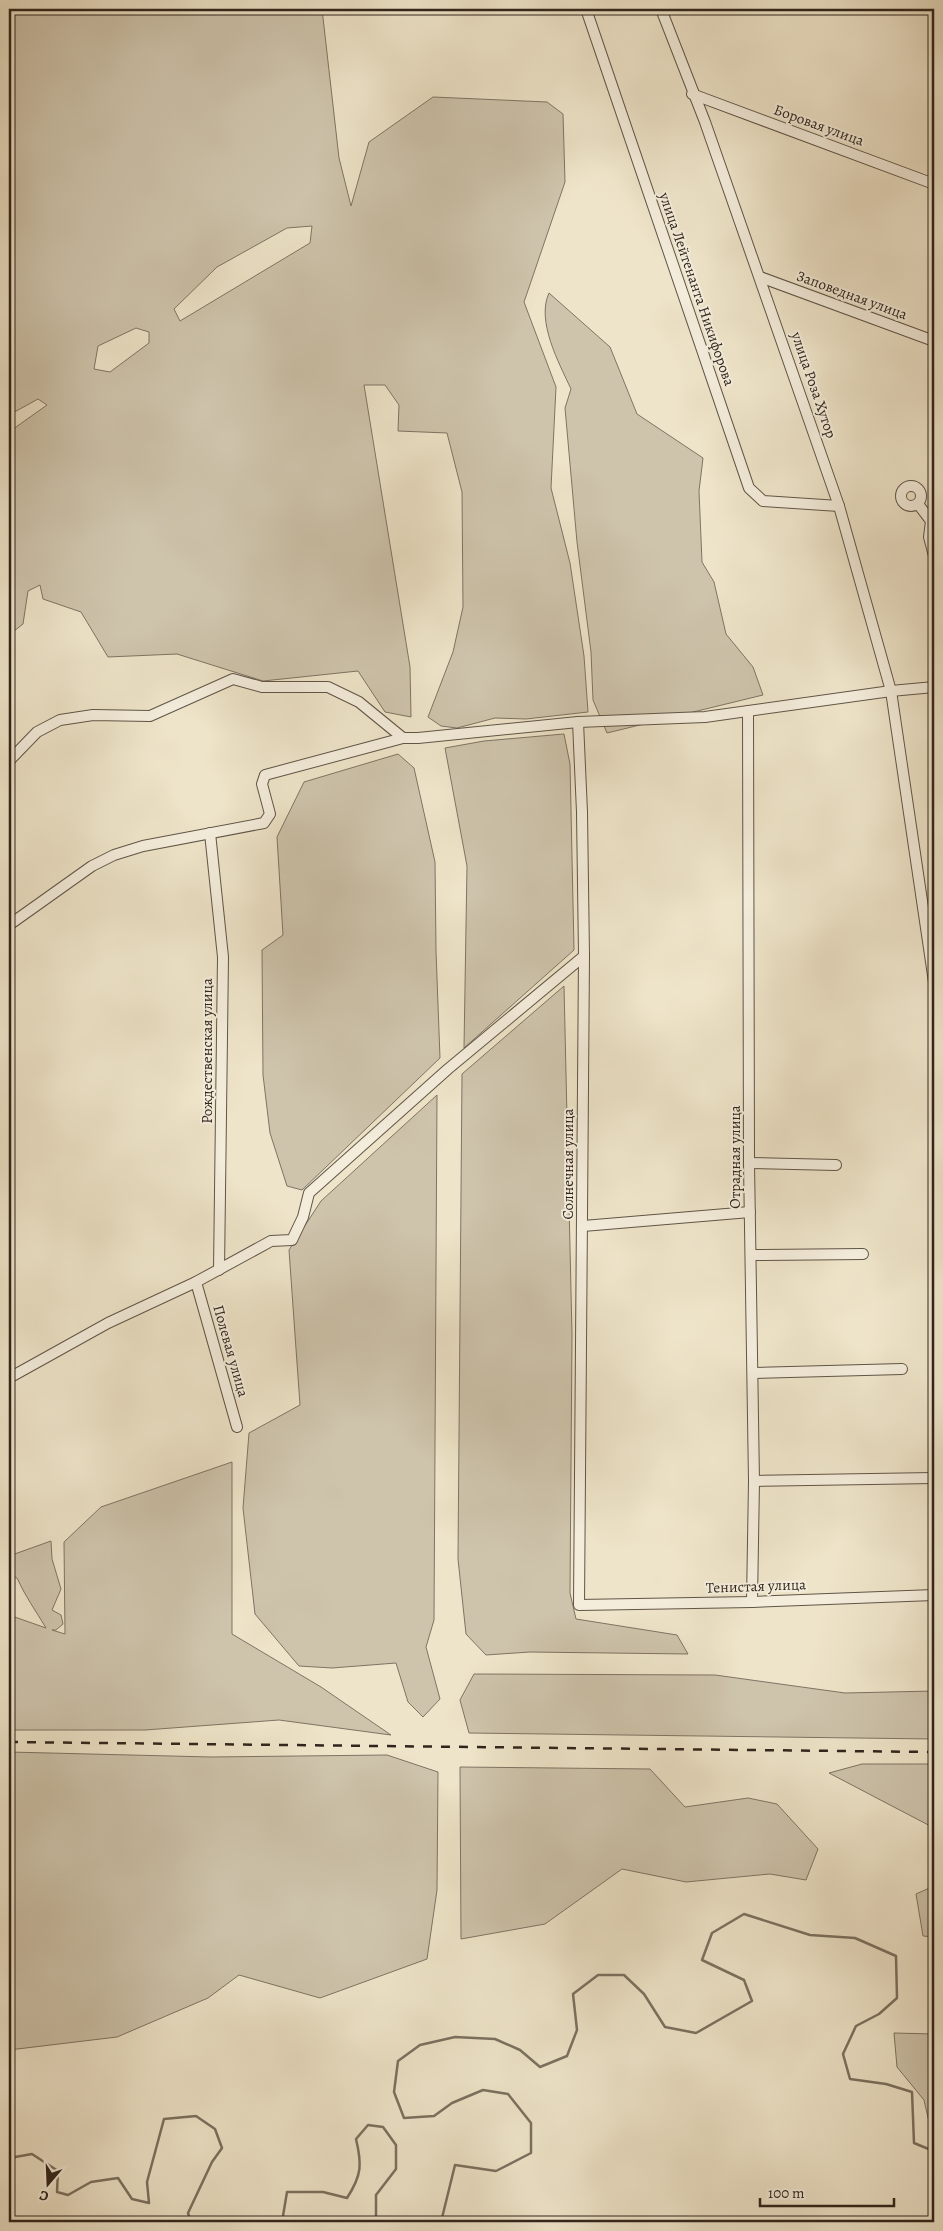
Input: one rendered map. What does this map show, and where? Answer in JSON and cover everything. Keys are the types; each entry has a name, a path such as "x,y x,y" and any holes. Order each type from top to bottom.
{"street":[{"name":"улица Лейтенанта Никифорова","path":"586,9 749,488 764,501 839,506"},
{"name":"улица Роза Хутор","path":"661,9 692,94 705,122 839,506 891,691 934,982"},
{"name":"Боровая улица","path":"692,94 934,184"},
{"name":"Заповедная улица","path":"760,277 934,341"},
{"path":"918,504 932,521 929,538 934,556"},
{"path":"9,761 36,732 60,720 93,715 150,716 228,680 234,679 262,687 328,687 359,702 403,738"},
{"path":"9,925 92,866 114,855 143,846 264,823 270,814 262,784 265,775 403,738 578,722 705,717 891,691 934,687"},
{"name":"Отрадная улица","path":"748,711 750,1255 754,1482 752,1602"},
{"name":"Солнечная улица","path":"578,722 582,812 584,956 579,1605"},
{"name":"Рождественская улица","path":"210,833 222,957 219,1270"},
{"path":"9,1378 108,1323 196,1282 271,1241 292,1240 303,1217 309,1193 448,1069 584,956"},
{"path":"750,1163 836,1165"},
{"path":"583,1226 750,1212"},
{"path":"750,1255 863,1254"},
{"name":"Полевая улица","path":"196,1282 237,1427"},
{"path":"753,1373 902,1369"},
{"path":"754,1482 934,1478"},
{"name":"Тенистая улица","path":"579,1605 934,1596"}],"shaded area":[{"path":"9,9 322,9 339,158 351,206 369,142 433,97 547,102 563,114 565,182 524,302 556,387 551,488 570,563 584,656 588,712 526,719 495,718 457,728 441,726 428,717 453,652 463,607 462,492 447,433 398,431 399,405 385,385 364,385 410,667 411,717 385,712 358,671 263,681 177,654 108,657 81,612 43,599 40,585 28,591 23,624 9,635 9,432 47,405 38,399 9,415","holes":["312,226 310,243 180,321 174,309 217,267 287,228","136,328 149,332 149,343 110,372 94,369 98,346"]},
{"path":"549,293 610,347 637,414 703,458 699,491 702,562 714,582 726,634 753,667 763,695 607,733 593,700 591,652 577,542 565,408 571,389 555,355 547,329 545,316"},
{"path":"564,734 570,764 574,950 464,1048 467,866 445,748 484,741"},
{"path":"398,754 414,768 435,862 440,1058 302,1190 287,1186 270,1133 263,1075 262,950 283,935 277,837 304,782"},
{"path":"564,986 572,1335 570,1593 576,1619 677,1635 688,1654 530,1652 486,1655 466,1634 458,1559 462,1074"},
{"path":"437,1095 434,1620 426,1647 440,1699 423,1717 408,1702 396,1663 332,1668 299,1666 255,1614 243,1508 249,1433 300,1405 289,1250 321,1201"},
{"path":"232,1462 232,1634 321,1687 391,1735 279,1720 145,1730 9,1730 9,1615 46,1628 17,1578 9,1574 9,1556 51,1541 52,1559 61,1589 52,1610 61,1615 63,1624 56,1630 52,1630 65,1634 64,1542 101,1507"},
{"path":"474,1674 715,1675 845,1693 934,1691 934,1739 469,1733 460,1700"},
{"path":"9,1752 211,1757 387,1755 438,1772 437,1890 427,1959 320,1998 239,1975 208,1998 117,2037 9,2050"},
{"path":"862,1764 934,1764 934,1828 829,1773"},
{"path":"460,1767 650,1769 685,1807 748,1798 777,1804 818,1849 806,1880 770,1874 686,1882 622,1869 545,1924 461,1939"},
{"path":"934,1886 934,1937 923,1936 916,1894"},
{"path":"894,2033 934,2034 934,2120 929,2122 924,2100 897,2067"}],"waterway":[{"path":"441,2222 455,2165 496,2171 531,2153 531,2123 508,2094 483,2090 452,2103 434,2116 404,2118 394,2092 398,2061 420,2045 455,2037 495,2039 520,2050 540,2067 567,2056 577,2030 573,1994 598,1975 624,1975 644,1994 665,2027 696,2033 752,2001 744,1980 702,1960 712,1933 744,1914 810,1935 855,1938 896,1956 897,1998 879,2014 856,2026 843,2054 850,2079 886,2084 912,2092 914,2143 931,2150 934,2147"},
{"path":"9,2164 15,2157 32,2154 58,2171 57,2192 68,2195 91,2182 118,2178 132,2199 149,2203 147,2182 164,2119 196,2116 215,2129 222,2148 212,2162 188,2213 191,2222"},
{"path":"286,2222 283,2216 287,2192 323,2192 347,2198 356,2183 360,2163 356,2139 368,2125 383,2127 396,2145 396,2169 376,2195 376,2222"}],"railway":[{"path":"9,1742 934,1752"}]}
